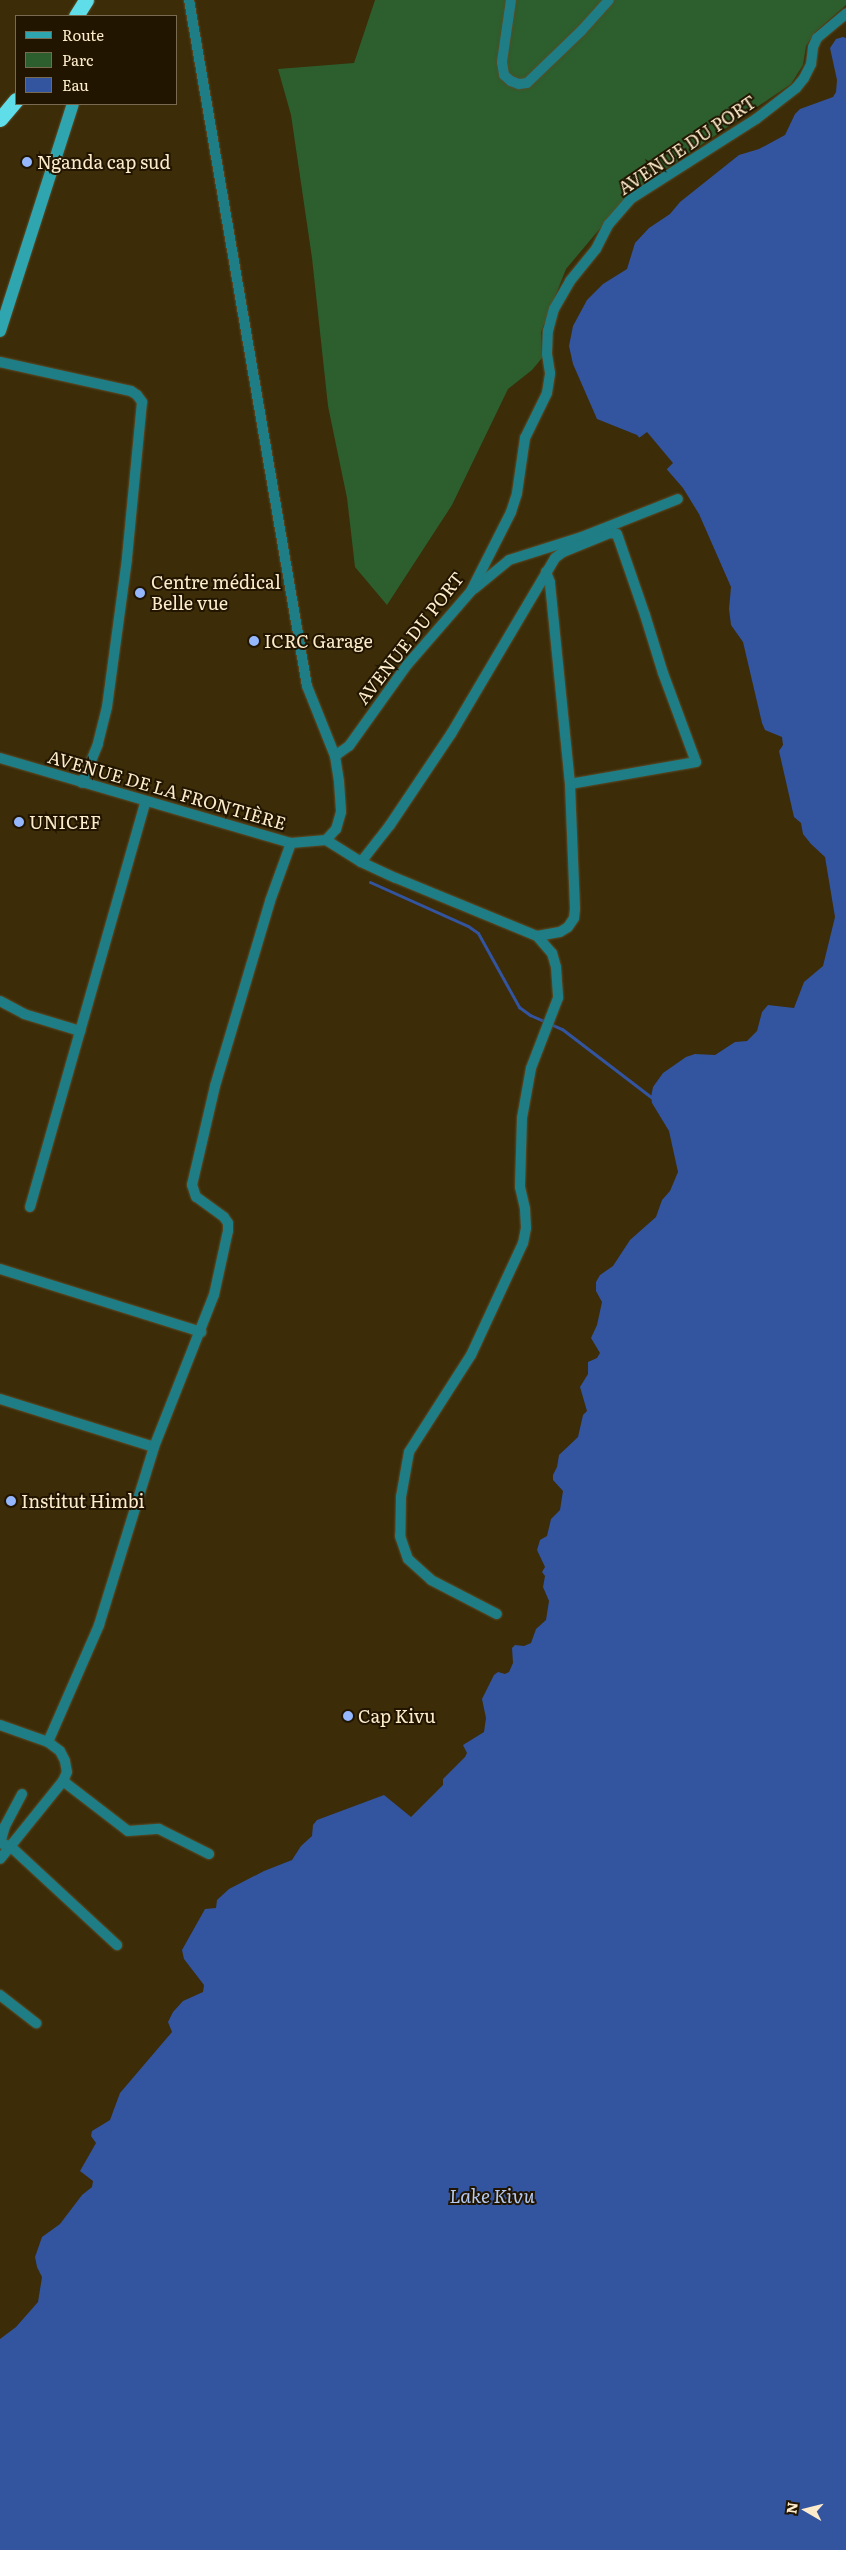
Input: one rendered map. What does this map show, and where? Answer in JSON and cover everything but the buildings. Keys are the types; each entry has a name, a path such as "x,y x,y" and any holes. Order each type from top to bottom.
{"highway":[{"path":"77,15 87,0"},
{"path":"0,119 15,101"}],"main road":[{"path":"85,15 87,0"},
{"path":"0,332 73,105"}],"street":[{"path":"190,0 306,686 335,756 341,812 336,829 326,840 361,862 537,936 552,953 558,981 558,998 530,1068 522,1118 520,1187 525,1209 526,1228 523,1243 471,1355 409,1452 401,1497 400,1536 408,1559 431,1580 497,1614"},
{"path":"511,0 502,62 504,75 511,81 519,84 527,83 582,30 609,0"},
{"name":"AVENUE DU PORT","path":"335,756 349,746 407,664 471,591 515,503 524,438 547,393 550,373 547,354 548,331 554,309 570,281 596,249 609,224 632,198 756,119 796,88 811,64 813,47 817,38 846,14"},
{"path":"0,362 131,391 138,395 142,402 128,559 107,707 98,744 82,783"},
{"path":"471,591 509,560 582,537 678,499"},
{"path":"361,862 390,825 451,734 546,572 562,552 610,533 617,534 646,615 663,673 696,762 570,784"},
{"path":"537,936 560,932 568,927 574,918 570,784 550,582 546,572"},
{"name":"AVENUE DE LA FRONTIÈRE","path":"0,758 145,802 291,843 326,840"},
{"path":"30,1207 145,802"},
{"path":"48,1742 99,1625 154,1447 214,1295 228,1231 224,1217 196,1197 192,1186 216,1086 270,901 291,843"},
{"path":"0,1001 24,1014 80,1031"},
{"path":"0,1269 201,1332"},
{"path":"0,1398 154,1447"},
{"path":"0,1725 48,1742 60,1751 66,1761 67,1772 63,1781 0,1859"},
{"path":"63,1781 132,1832 159,1829 209,1854"},
{"path":"22,1794 5,1826 0,1842 10,1846 117,1945"},
{"path":"0,1996 36,2023"}],"green space":[{"path":"375,0 846,0 846,5 814,33 806,46 803,65 791,84 629,194 566,269 541,332 542,358 532,370 508,389 452,505 387,605 355,567 347,498 328,406 312,258 291,115 278,69 354,63"}],"water":[{"name":"Lake Kivu","path":"846,38 846,2550 0,2550 0,2339 16,2327 38,2302 42,2277 35,2257 42,2237 60,2224 82,2195 92,2187 93,2181 80,2171 96,2143 91,2136 92,2131 110,2120 120,2093 172,2032 168,2022 173,2012 183,2001 203,1992 204,1985 184,1959 182,1950 205,1909 216,1908 217,1900 229,1889 264,1871 292,1860 301,1846 312,1836 313,1825 317,1820 384,1795 411,1817 443,1785 443,1779 465,1757 467,1753 463,1745 484,1732 486,1718 482,1699 494,1675 498,1672 505,1674 509,1672 513,1663 512,1648 515,1645 524,1646 531,1643 536,1629 546,1620 549,1601 543,1587 545,1576 542,1572 545,1567 537,1550 540,1540 547,1536 551,1519 560,1510 563,1491 553,1480 553,1475 557,1467 559,1455 578,1437 583,1415 587,1411 580,1387 588,1374 588,1362 597,1358 600,1353 591,1338 597,1325 602,1302 596,1291 596,1282 600,1275 613,1266 630,1240 656,1217 662,1200 670,1191 678,1172 669,1131 652,1103 653,1087 663,1073 686,1057 695,1054 715,1055 735,1042 747,1041 757,1031 762,1012 768,1005 794,1008 804,982 823,966 835,917 825,857 803,834 801,823 794,817 779,751 783,745 782,737 765,730 743,642 731,625 729,609 731,587 699,514 683,488 637,435 597,419 573,364 569,346 573,326 587,300 603,284 627,269 635,243 649,228 670,214 680,202 739,155 759,149 785,135 795,114 800,109 833,97 836,92 837,80 830,48 836,39"}],"pier":[{"path":"647,432 673,463 666,470 639,438"}],"waterway":[{"path":"370,882 468,926 478,933 519,1007 530,1015 562,1029 651,1097"}],"place":[{"name":"Nganda cap sud","path":"27,162"},
{"name":"Centre médical Belle vue","path":"140,593"},
{"name":"ICRC Garage","path":"254,641"},
{"name":"UNICEF","path":"19,822"},
{"name":"Institut Himbi","path":"11,1501"},
{"name":"Cap Kivu","path":"348,1716"}]}
